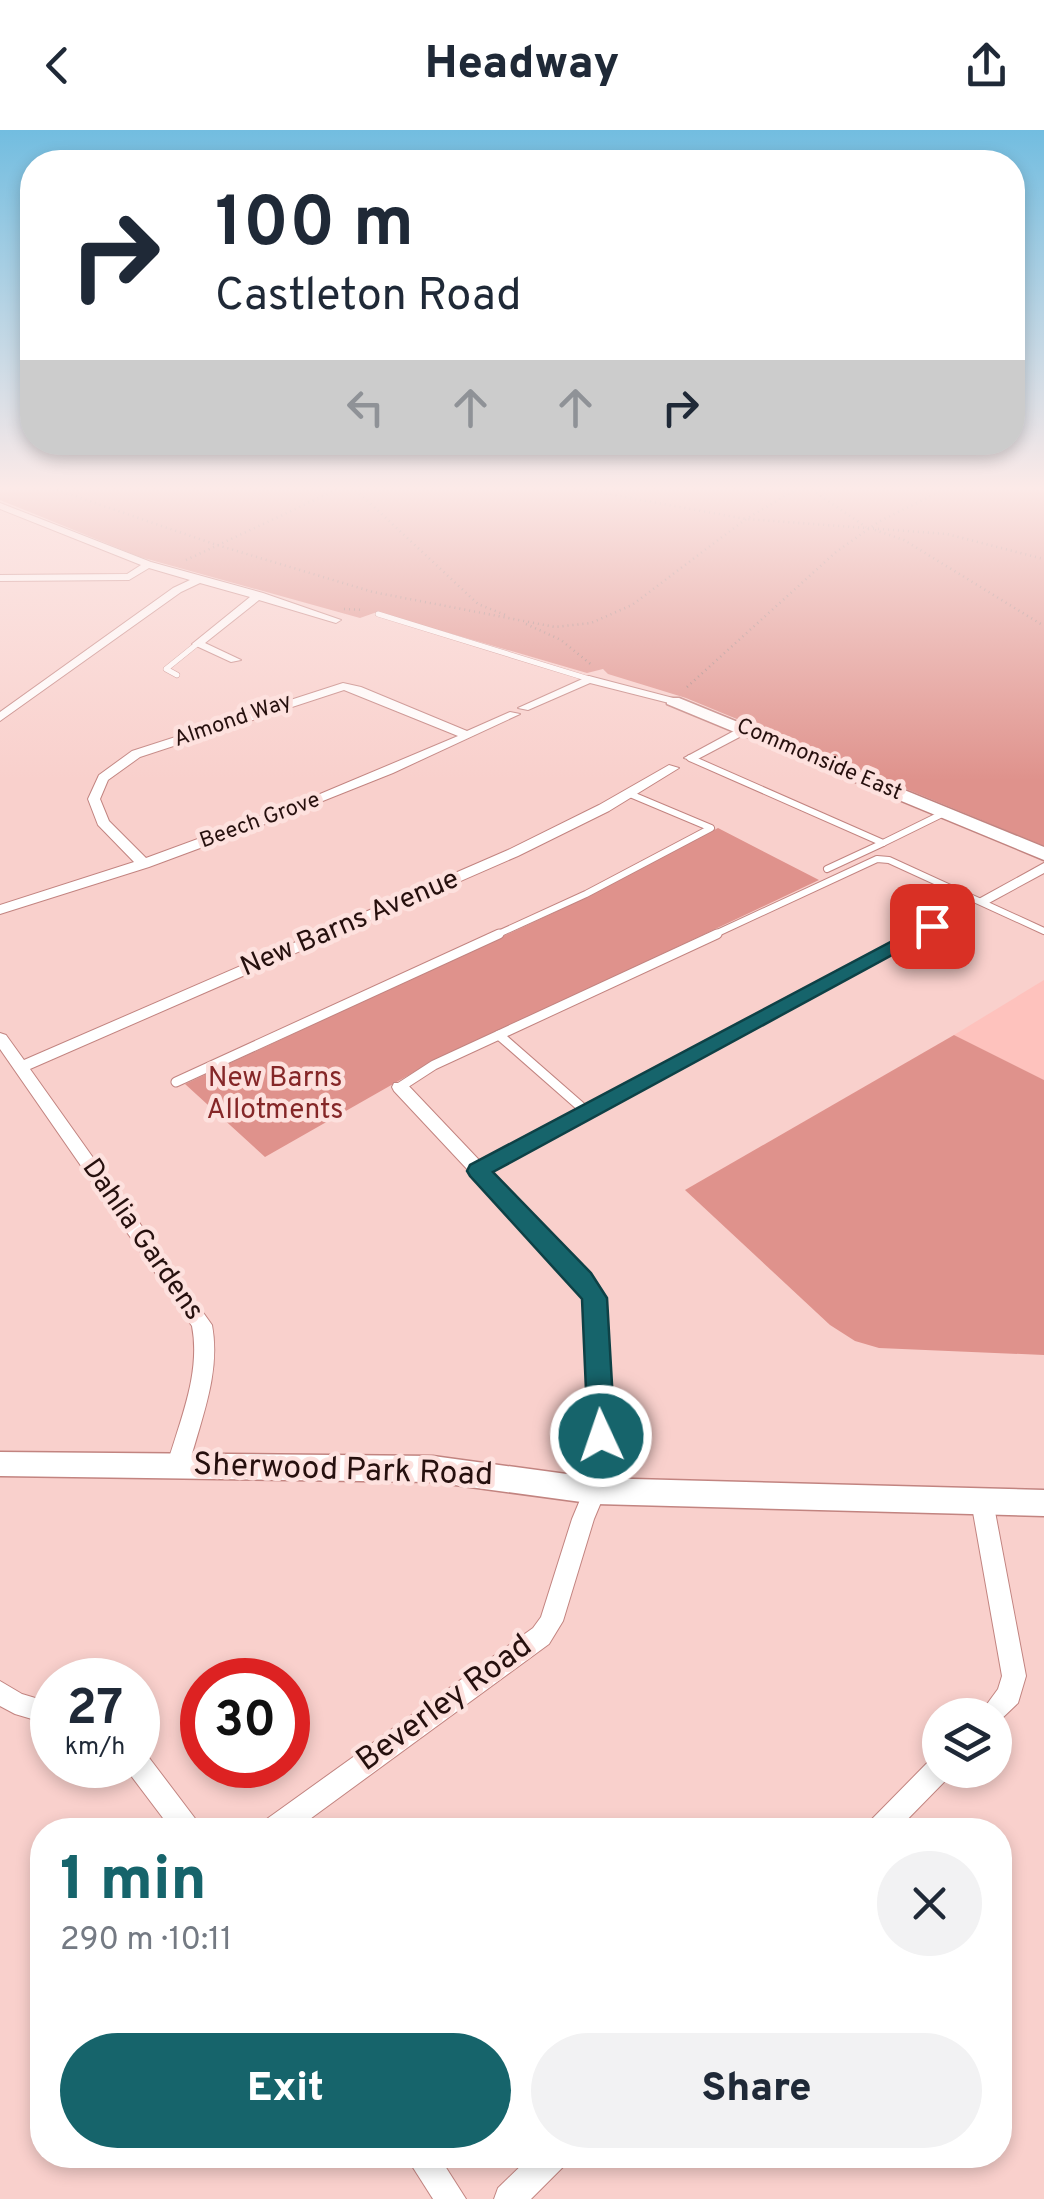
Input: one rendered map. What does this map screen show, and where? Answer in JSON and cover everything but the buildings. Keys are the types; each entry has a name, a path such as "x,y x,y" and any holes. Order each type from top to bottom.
{"street":[{"path":"172,587 177,590"},
{"path":"0,717 184,587"},
{"path":"227,587 336,620"},
{"path":"235,660 197,644 259,595"},
{"name":"Commonside East","path":"594,680 673,701 1044,854"},
{"name":"Beech Grove","path":"0,910 144,864 408,765 594,680"},
{"name":"Almond Way","path":"144,864 103,822 94,799 103,778 146,750 336,686 358,689 468,736"},
{"path":"2,698 20,702"},
{"path":"690,758 745,730"},
{"name":"New Barns Avenue","path":"20,1066 499,859 630,794 673,768"},
{"path":"478,1171 1044,867"},
{"name":"Dahlia Gardens","path":"0,1038 202,1326 207,1340 203,1366 178,1464"},
{"name":"Beverley Road","path":"290,1818 540,1636 551,1620 602,1467 594,1298 582,1280 400,1088"},
{"name":"Sherwood Park Road","path":"0,1464 433,1468 596,1491 1044,1503"},
{"path":"982,1500 1014,1676 1006,1698"},
{"path":"0,1692 14,1703 30,1708"},
{"path":"892,1818 922,1787"},
{"path":"156,1788 179,1818"},
{"path":"429,2168 451,2199"},
{"path":"509,2199 541,2168"}],"lane":[{"path":"378,614 594,680"},
{"path":"177,675 166,669 197,644"},
{"path":"690,758 883,843"},
{"path":"176,1082 586,894 710,828 630,794"},
{"path":"827,869 944,812"},
{"path":"400,1088 434,1065 877,859 889,860 974,904 1044,930"},
{"path":"499,1035 588,1113"}],"path":[{"path":"355,587 554,626 592,624 632,605 656,587"},
{"path":"459,587 478,604 560,640 592,662 594,680"},
{"path":"673,701 798,587"},
{"path":"980,587 1044,626"}],"shaded area":[{"path":"1044,980 1044,1080 954,1035"}],"green space":[{"path":"247,587 1044,587 1044,846 686,698 608,674 603,669 587,673 377,612 360,618"},
{"name":"New Barns Allotments","path":"718,828 819,880 423,1067 265,1157 185,1084 553,913"},
{"path":"954,1035 1044,1080 1044,1355 879,1348 855,1341 830,1325 685,1190"}],"route":[{"path":"601,1436 594,1298 590,1288 478,1171 932,926"}]}
